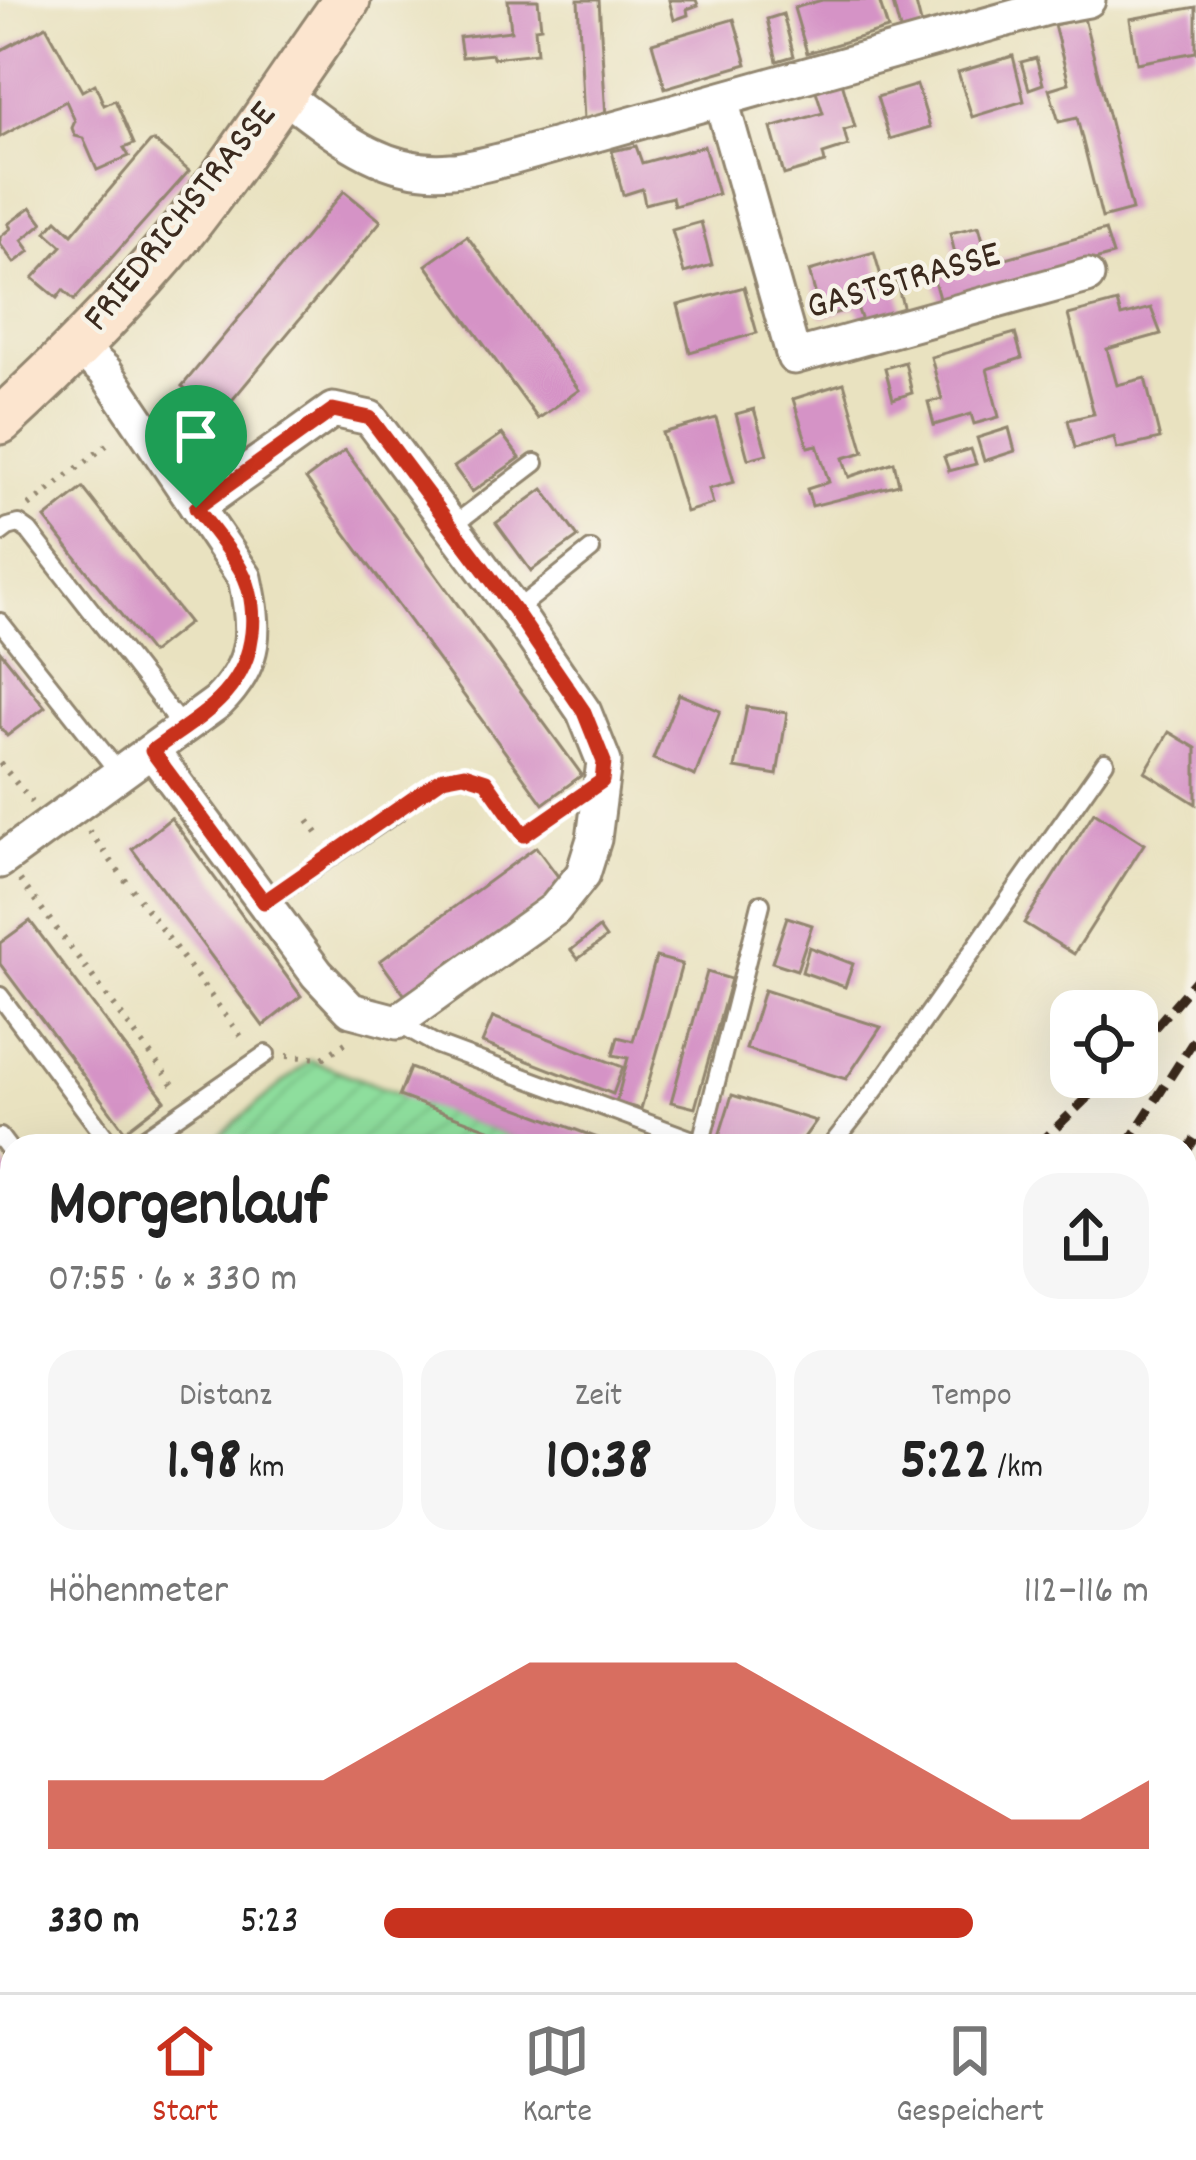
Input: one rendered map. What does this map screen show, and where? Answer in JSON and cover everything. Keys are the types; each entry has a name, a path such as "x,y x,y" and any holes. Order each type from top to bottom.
{"street":[{"name":"FRIEDRICHSTRASSE","path":"0,422 78,346 182,232 347,0"},
{"path":"282,94 357,149 405,169 454,170 1088,0"},
{"name":"GASTSTRASSE","path":"721,100 794,357 1087,276"},
{"path":"2,860 218,702 237,683 250,653 254,617 245,578 105,371 78,346"},
{"path":"152,751 317,974 351,1010 385,1019 555,909 583,874 594,839 604,762 584,712 515,611 370,418 333,410 196,508"}],"lane":[{"path":"452,526 535,463"},
{"path":"0,533 19,524 29,531 183,728"},
{"path":"515,611 591,550"},
{"path":"0,622 121,774"},
{"path":"840,1134 1105,762"},
{"path":"264,902 397,812"},
{"path":"704,1134 761,904"},
{"path":"0,996 103,1134"},
{"path":"385,1019 436,1045 672,1134"},
{"path":"150,1134 262,1057"}],"path":[{"path":"19,524 24,511 137,420"},
{"path":"0,763 61,817 262,1057 323,1058 385,1019"},
{"path":"397,812 443,778 464,774 486,781 524,835 602,781"},
{"path":"2,860 189,1106"}],"green space":[{"path":"310,1060 504,1134 221,1134"}],"building":[{"path":"508,0 538,0 537,53 462,57 459,37 511,31"},
{"path":"578,0 599,0 606,118 584,120"},
{"path":"669,0 696,0 698,5 674,20"},
{"path":"822,0 879,0 888,29 807,53 794,8"},
{"path":"892,0 915,0 923,31 902,37"},
{"path":"1196,7 1196,52 1137,63 1130,19"},
{"path":"783,14 794,56 777,61 767,19"},
{"path":"1084,18 1132,210 1102,218 1077,118 1059,122 1049,89 1069,83 1054,25"},
{"path":"734,19 747,64 665,88 652,43"},
{"path":"46,26 82,91 95,84 104,105 115,100 134,144 124,148 129,156 97,170 83,138 75,136 75,121 66,101 0,137 0,51"},
{"path":"1013,56 1024,101 972,117 958,72"},
{"path":"1036,58 1043,84 1029,89 1021,62"},
{"path":"842,82 855,127 844,130 848,146 823,154 825,163 784,175 771,128 823,113 816,91"},
{"path":"917,85 930,127 890,139 877,97"},
{"path":"154,141 189,171 74,300 63,290 57,298 33,278 62,246 46,232 57,220 72,234"},
{"path":"636,146 642,163 704,146 718,194 674,206 672,197 645,204 642,189 623,195 612,151"},
{"path":"344,191 381,221 219,416 182,386"},
{"path":"31,207 43,223 22,240 30,251 14,263 0,237 11,228 8,224"},
{"path":"701,222 712,265 684,273 672,230"},
{"path":"979,226 989,263 1105,230 1113,255 940,302 933,277 959,270 950,233"},
{"path":"467,236 579,390 538,419 426,265"},
{"path":"874,252 881,276 894,272 904,310 862,321 857,307 822,317 809,271"},
{"path":"744,287 757,333 690,352 678,305"},
{"path":"1117,302 1121,316 1151,308 1161,334 1107,349 1117,385 1145,378 1160,439 1117,449 1114,437 1075,448 1068,420 1094,414 1068,315"},
{"path":"1015,333 1022,358 987,369 999,417 974,424 971,414 934,425 928,402 942,399 931,357"},
{"path":"905,362 912,393 893,399 885,368"},
{"path":"844,383 864,452 843,458 849,477 894,462 899,484 812,506 807,489 829,482 817,445 808,447 793,399"},
{"path":"754,409 767,454 748,459 736,414"},
{"path":"716,418 734,482 709,489 713,504 686,512 662,433"},
{"path":"1009,428 1015,451 984,461 977,438"},
{"path":"502,434 520,458 472,492 454,467"},
{"path":"971,449 976,464 949,471 944,457"},
{"path":"345,450 582,775 543,804 306,479"},
{"path":"83,488 189,623 151,653 45,518"},
{"path":"543,489 578,537 531,571 496,523"},
{"path":"0,651 45,707 7,736 0,727"},
{"path":"679,694 720,711 695,776 653,759"},
{"path":"747,707 787,713 777,775 735,768"},
{"path":"1169,732 1196,748 1196,804 1145,772"},
{"path":"1094,812 1144,844 1074,954 1024,923"},
{"path":"171,818 301,996 263,1026 132,849"},
{"path":"536,847 566,887 409,1001 380,961"},
{"path":"787,917 812,925 797,970 772,962"},
{"path":"30,921 165,1100 125,1131 0,964 0,943"},
{"path":"599,928 606,938 578,959 571,950"},
{"path":"809,947 853,964 845,987 802,972"},
{"path":"656,957 682,964 641,1109 616,1103 628,1058 613,1055 618,1037 633,1041"},
{"path":"707,972 731,979 695,1108 671,1102"},
{"path":"764,990 881,1027 846,1079 746,1049"},
{"path":"493,1017 623,1067 613,1094 482,1043"},
{"path":"410,1068 587,1134 502,1134 399,1096"},
{"path":"732,1095 816,1121 807,1134 720,1134"}],"railway":[{"path":"1158,1024 1196,980"},
{"path":"1134,1134 1196,1037"},
{"path":"1050,1134 1087,1098"}],"route":[{"path":"333,410 370,418 515,611 584,712 604,762 602,781 524,835 486,781 464,774 443,778 264,902 152,751 237,683 250,653 254,617 245,578 196,508 333,410"}]}
